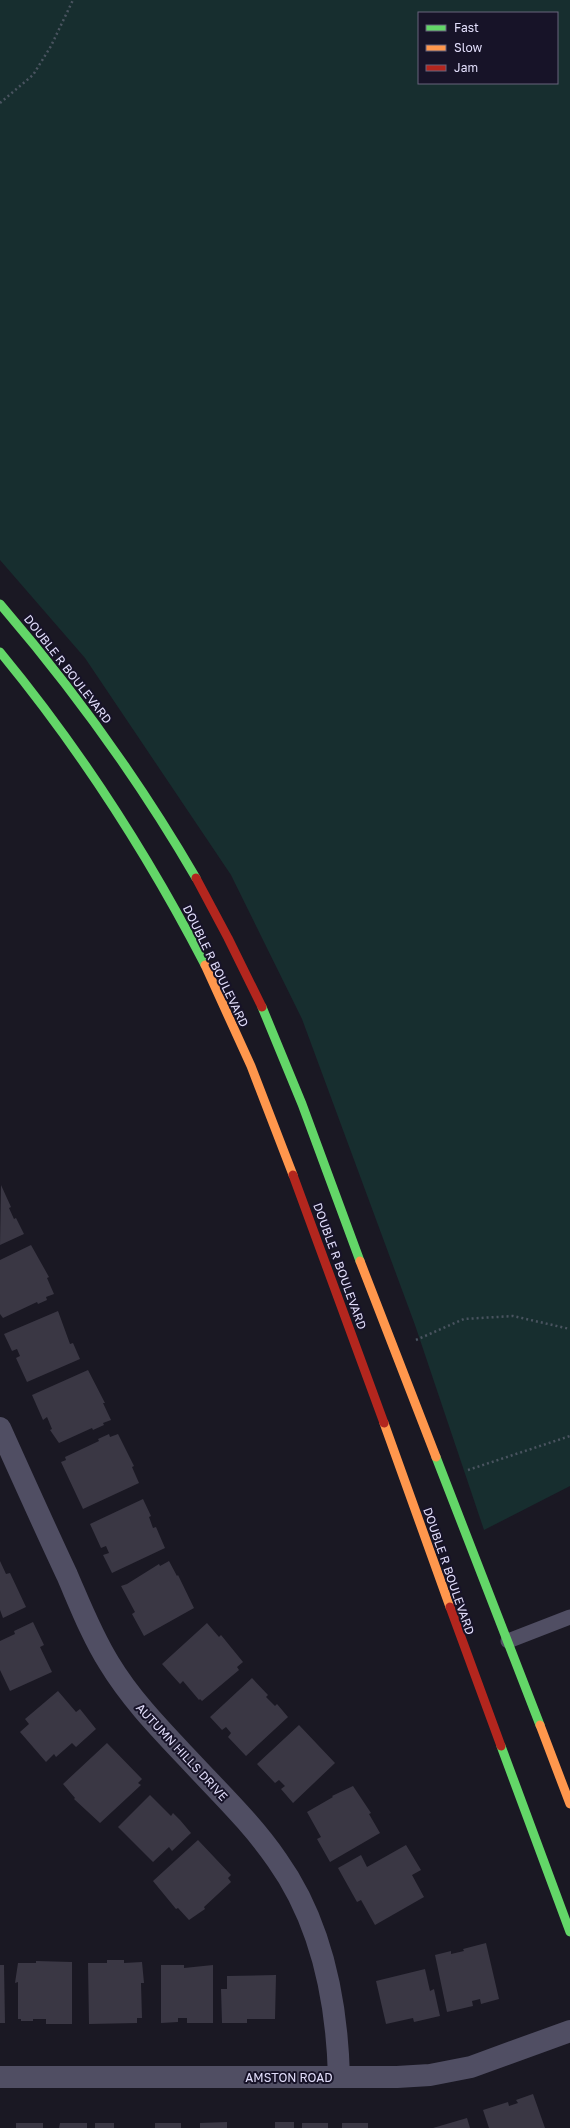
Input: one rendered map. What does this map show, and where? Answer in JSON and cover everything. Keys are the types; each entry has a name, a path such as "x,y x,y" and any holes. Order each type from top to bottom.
{"main road":[{"name":"DOUBLE R BOULEVARD","path":"0,604 51,664 113,747 141,789 190,868 248,978 287,1067 570,1804"},
{"name":"DOUBLE R BOULEVARD","path":"0,652 79,754 111,801 145,856 175,910 207,969 231,1020 288,1160 359,1350 461,1642 570,1932"}],"street":[{"name":"AUTUMN HILLS DRIVE","path":"0,1428 91,1629 109,1663 135,1701 251,1826 278,1860 303,1902 317,1936 330,1987 338,2040 339,2077"},
{"name":"AMSTON ROAD","path":"0,2076 339,2077 430,2075 471,2067 570,2031"}],"lane":[{"path":"508,1641 570,1617"}],"path":[{"path":"0,103 33,75 51,46 73,0"},
{"path":"416,1340 464,1319 513,1316 570,1329"},
{"path":"468,1470 570,1436"}],"green space":[{"path":"0,0 570,0 570,1486 484,1530 415,1325 302,1019 231,875 85,658 0,560"}],"building":[{"path":"1,1185 11,1207 9,1208 14,1219 16,1218 24,1234 0,1245"},
{"path":"31,1245 49,1277 47,1278 54,1294 46,1297 47,1300 38,1304 37,1302 3,1318 0,1314 0,1260"},
{"path":"58,1311 70,1344 73,1343 80,1359 27,1382 16,1358 20,1356 17,1349 12,1351 4,1334"},
{"path":"88,1370 105,1403 103,1403 111,1420 103,1423 104,1425 93,1430 92,1428 59,1443 50,1430 52,1429 47,1417 43,1420 32,1395"},
{"path":"109,1434 110,1437 118,1434 134,1466 132,1467 139,1483 83,1509 61,1462 66,1460 65,1457 99,1441 98,1439"},
{"path":"143,1499 151,1516 149,1517 153,1528 156,1527 165,1548 112,1573 103,1555 109,1553 106,1546 101,1548 90,1524"},
{"path":"0,1561 6,1574 10,1573 26,1607 3,1618 0,1610"},
{"path":"169,1561 177,1576 178,1575 194,1608 144,1636 132,1614 135,1612 121,1586 127,1584 159,1564 160,1566"},
{"path":"33,1622 44,1645 40,1647 52,1672 10,1691 0,1670 0,1641 15,1634 14,1631"},
{"path":"207,1623 219,1637 221,1635 243,1662 237,1667 239,1670 202,1701 200,1699 199,1700 183,1681 180,1684 162,1664"},
{"path":"252,1678 268,1695 266,1697 275,1706 277,1704 288,1717 246,1756 228,1737 231,1733 226,1727 222,1730 210,1717"},
{"path":"58,1691 76,1712 80,1709 96,1729 76,1747 72,1743 56,1757 54,1754 46,1762 20,1732 29,1724 25,1719"},
{"path":"299,1725 335,1763 293,1803 281,1789 285,1786 279,1780 275,1783 257,1764"},
{"path":"107,1743 142,1779 138,1783 141,1785 100,1823 74,1799 75,1798 63,1784"},
{"path":"353,1786 371,1813 369,1814 380,1833 330,1862 317,1839 321,1837 307,1812 333,1797 332,1796"},
{"path":"150,1795 171,1816 173,1813 191,1833 172,1851 169,1847 153,1862 118,1827"},
{"path":"198,1840 231,1875 228,1878 231,1882 204,1907 205,1909 189,1920 178,1908 176,1909 153,1881"},
{"path":"406,1845 421,1870 412,1875 424,1897 375,1925 361,1900 357,1902 338,1868 361,1855 367,1867"},
{"path":"486,1943 499,1999 481,2004 480,1999 472,2001 473,2006 447,2012 435,1955 451,1951 451,1954 464,1951 463,1949"},
{"path":"107,1960 124,1960 124,1963 142,1962 144,1983 141,1983 142,2018 137,2018 137,2023 89,2024 88,1963 107,1963"},
{"path":"36,1961 72,1962 72,2024 46,2024 46,2019 21,2021 21,2019 18,2019 18,1982 15,1983 18,1963 36,1963"},
{"path":"0,1965 4,1965 5,2023 0,2023"},
{"path":"161,1965 184,1965 184,1968 213,1965 213,2023 187,2023 187,2018 178,2018 178,2022 161,2023"},
{"path":"425,1969 430,1991 434,1989 440,2016 414,2022 413,2018 386,2024 376,1981"},
{"path":"276,1975 275,2019 247,2019 247,2023 222,2023 221,1989 227,1989 227,1976"},
{"path":"533,2094 545,2128 489,2128 483,2110 508,2102 509,2106 518,2103 516,2100"},
{"path":"467,2118 470,2128 433,2128"},
{"path":"227,2122 227,2128 200,2128 200,2123"},
{"path":"275,2122 294,2122 294,2128 275,2128"},
{"path":"16,2123 43,2123 43,2128 16,2128"},
{"path":"60,2123 87,2123 87,2128 59,2128"},
{"path":"95,2123 114,2123 114,2128 95,2128"},
{"path":"155,2123 181,2123 181,2128 155,2128"},
{"path":"302,2123 328,2123 328,2128 302,2128"},
{"path":"342,2123 368,2123 368,2128 342,2128"}],"traffic: fast":[{"path":"0,604 54,669 104,736 152,806 196,878"},
{"path":"0,652 58,726 111,803 160,882 205,965"},
{"path":"262,1007 302,1104 360,1261"},
{"path":"436,1457 540,1725"},
{"path":"501,1746 570,1932"}],"traffic: slow":[{"path":"205,965 251,1066 293,1175"},
{"path":"360,1261 436,1457"},
{"path":"384,1423 450,1607"},
{"path":"540,1725 570,1804"}],"traffic: jam":[{"path":"196,878 262,1007"},
{"path":"293,1175 384,1423"},
{"path":"450,1607 501,1746"}]}
